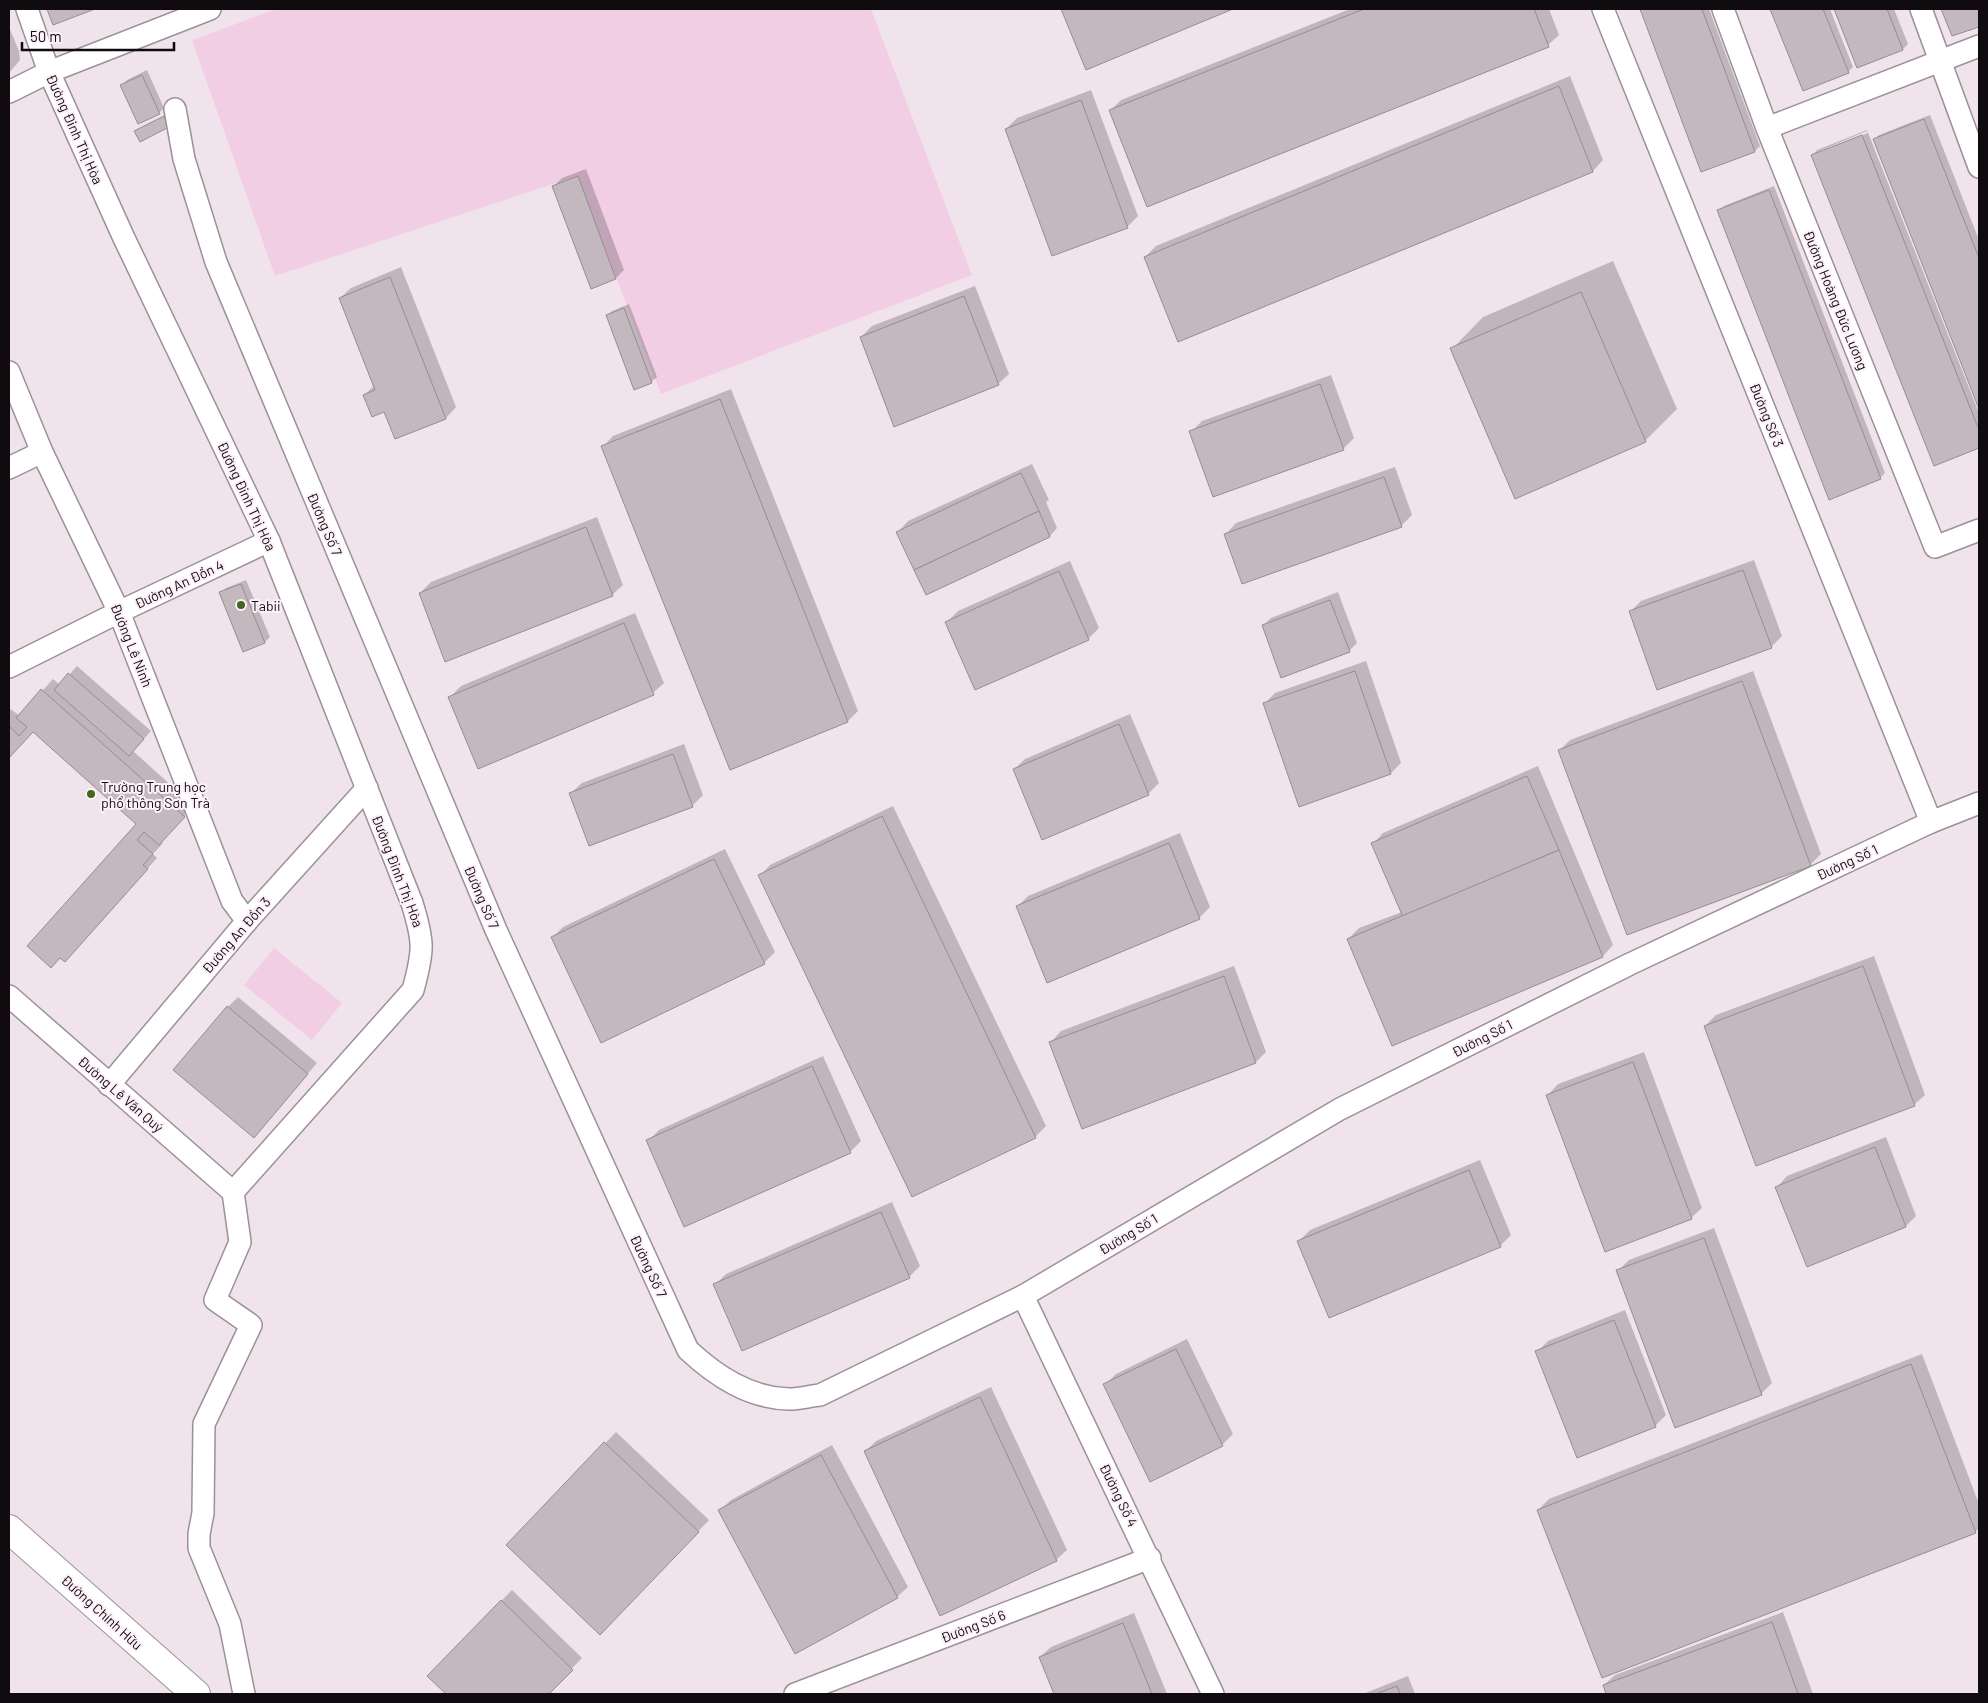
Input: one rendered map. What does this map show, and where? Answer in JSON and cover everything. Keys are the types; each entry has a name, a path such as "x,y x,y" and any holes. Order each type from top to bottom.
{"street":[{"name":"Đường Đinh Thị Hòa","path":"27,9 49,72 123,236 269,541 412,903 423,937 421,962 413,990 233,1192"},
{"path":"9,92 49,72 210,9"},
{"name":"Đường Số 3","path":"1603,9 1931,822"},
{"name":"Đường Hoàng Đức Lương","path":"1723,9 1768,128 1935,547 1979,530"},
{"path":"1921,9 1942,61 1979,167"},
{"path":"1768,128 1979,46"},
{"name":"Đường Số 7","path":"175,109 184,159 216,262 496,930 688,1350 712,1373 744,1390 789,1399 820,1395 1003,1307"},
{"name":"Đường Lê Ninh","path":"9,372 42,452 119,612 232,901 247,921"},
{"path":"9,468 42,452"},
{"name":"Đường An Đồn 4","path":"9,667 119,612 269,541"},
{"name":"Đường An Đồn 3","path":"109,1085 247,921 367,788"},
{"name":"Đường Số 1","path":"1003,1307 1340,1109 1630,964 1931,822 1979,803"},
{"name":"Đường Lê Văn Quý","path":"9,996 233,1192"},
{"path":"233,1192 240,1242 215,1300 250,1325 204,1424 203,1513 199,1548 230,1624 244,1694"},
{"name":"Đường Số 4","path":"1023,1296 1150,1558 1213,1694"},
{"name":"Đường Chính Hữu","path":"11,1536 196,1694"},
{"name":"Đường Số 6","path":"796,1694 1150,1558"}],"shaded area":[{"path":"276,9 871,9 972,275 661,394 577,176 275,276 192,40"},
{"path":"274,948 342,1003 312,1040 244,985"}],"building":[{"path":"47,9 95,9 53,25"},
{"path":"1061,9 1233,9 1086,70"},
{"path":"1364,9 1534,9 1549,47 1147,207 1109,110"},
{"path":"1640,9 1702,9 1755,152 1701,172"},
{"path":"1770,9 1823,9 1849,73 1803,91"},
{"path":"1834,9 1887,9 1903,50 1857,68"},
{"path":"1941,9 1979,9 1979,27 1952,36"},
{"path":"142,75 160,114 138,124 120,85"},
{"path":"1559,86 1593,172 1178,342 1144,257"},
{"path":"1081,100 1128,228 1052,256 1005,129"},
{"path":"164,116 169,127 140,142 134,131"},
{"path":"1924,119 1979,258 1979,409 1873,139"},
{"path":"1862,135 1979,430 1979,448 1934,466 1811,155"},
{"path":"578,176 616,279 591,289 552,186"},
{"path":"1769,190 1881,479 1829,500 1717,210"},
{"path":"390,277 446,419 395,439 384,412 372,417 363,395 375,390 339,298"},
{"path":"1581,292 1646,442 1515,499 1450,348"},
{"path":"964,296 999,385 894,427 860,337"},
{"path":"624,308 652,383 634,390 606,315"},
{"path":"1320,384 1344,450 1213,497 1189,431"},
{"path":"720,399 848,722 730,770 601,446"},
{"path":"1021,473 1039,511 914,570 896,532"},
{"path":"1384,477 1402,527 1242,584 1224,534"},
{"path":"1039,511 1050,537 926,595 914,570"},
{"path":"586,527 613,596 445,662 419,593"},
{"path":"1743,570 1772,648 1657,690 1629,611"},
{"path":"1059,571 1089,640 975,690 945,622"},
{"path":"241,584 265,643 243,652 219,592"},
{"path":"1330,600 1350,652 1281,678 1262,625"},
{"path":"624,623 654,695 478,769 448,697"},
{"path":"1355,671 1391,774 1299,807 1263,703"},
{"path":"68,673 144,739 129,756 54,690"},
{"path":"1742,681 1811,866 1627,935 1558,750"},
{"path":"41,689 185,817 159,845 144,832 137,840 153,854 143,865 148,869 65,962 60,958 51,968 27,946 136,824 33,732 9,758 9,726 19,736 27,727 16,718"},
{"path":"1119,724 1149,795 1042,840 1013,769"},
{"path":"673,754 693,807 589,846 569,793"},
{"path":"1527,776 1559,850 1403,917 1371,843"},
{"path":"882,816 1036,1138 912,1197 758,875"},
{"path":"1169,843 1200,919 1047,983 1016,906"},
{"path":"1559,850 1603,957 1392,1046 1347,939"},
{"path":"714,859 765,964 601,1043 551,937"},
{"path":"1863,966 1915,1106 1756,1166 1704,1026"},
{"path":"1224,976 1256,1063 1082,1129 1049,1042"},
{"path":"227,1006 308,1074 254,1138 173,1070"},
{"path":"1633,1062 1692,1219 1605,1252 1546,1095"},
{"path":"812,1066 851,1153 684,1227 646,1140"},
{"path":"1875,1147 1906,1227 1807,1267 1775,1187"},
{"path":"1469,1170 1501,1247 1329,1318 1297,1241"},
{"path":"881,1212 910,1278 742,1351 713,1284"},
{"path":"1704,1238 1762,1395 1675,1428 1616,1270"},
{"path":"1614,1320 1656,1427 1577,1458 1535,1351"},
{"path":"1176,1349 1223,1446 1150,1482 1103,1384"},
{"path":"1911,1364 1976,1533 1602,1678 1537,1510"},
{"path":"980,1397 1057,1561 940,1616 864,1451"},
{"path":"604,1442 699,1532 600,1635 506,1545"},
{"path":"821,1455 898,1598 795,1654 718,1510"},
{"path":"501,1600 573,1670 549,1694 446,1694 427,1676"},
{"path":"1772,1622 1798,1694 1606,1694 1603,1685"},
{"path":"1123,1623 1152,1694 1054,1694 1039,1657"},
{"path":"1397,1686 1400,1694 1376,1694"}],"place":[{"name":"Tabii","path":"241,605"},
{"name":"Trường Trung học phổ thông Sơn Trà","path":"91,794"}]}
